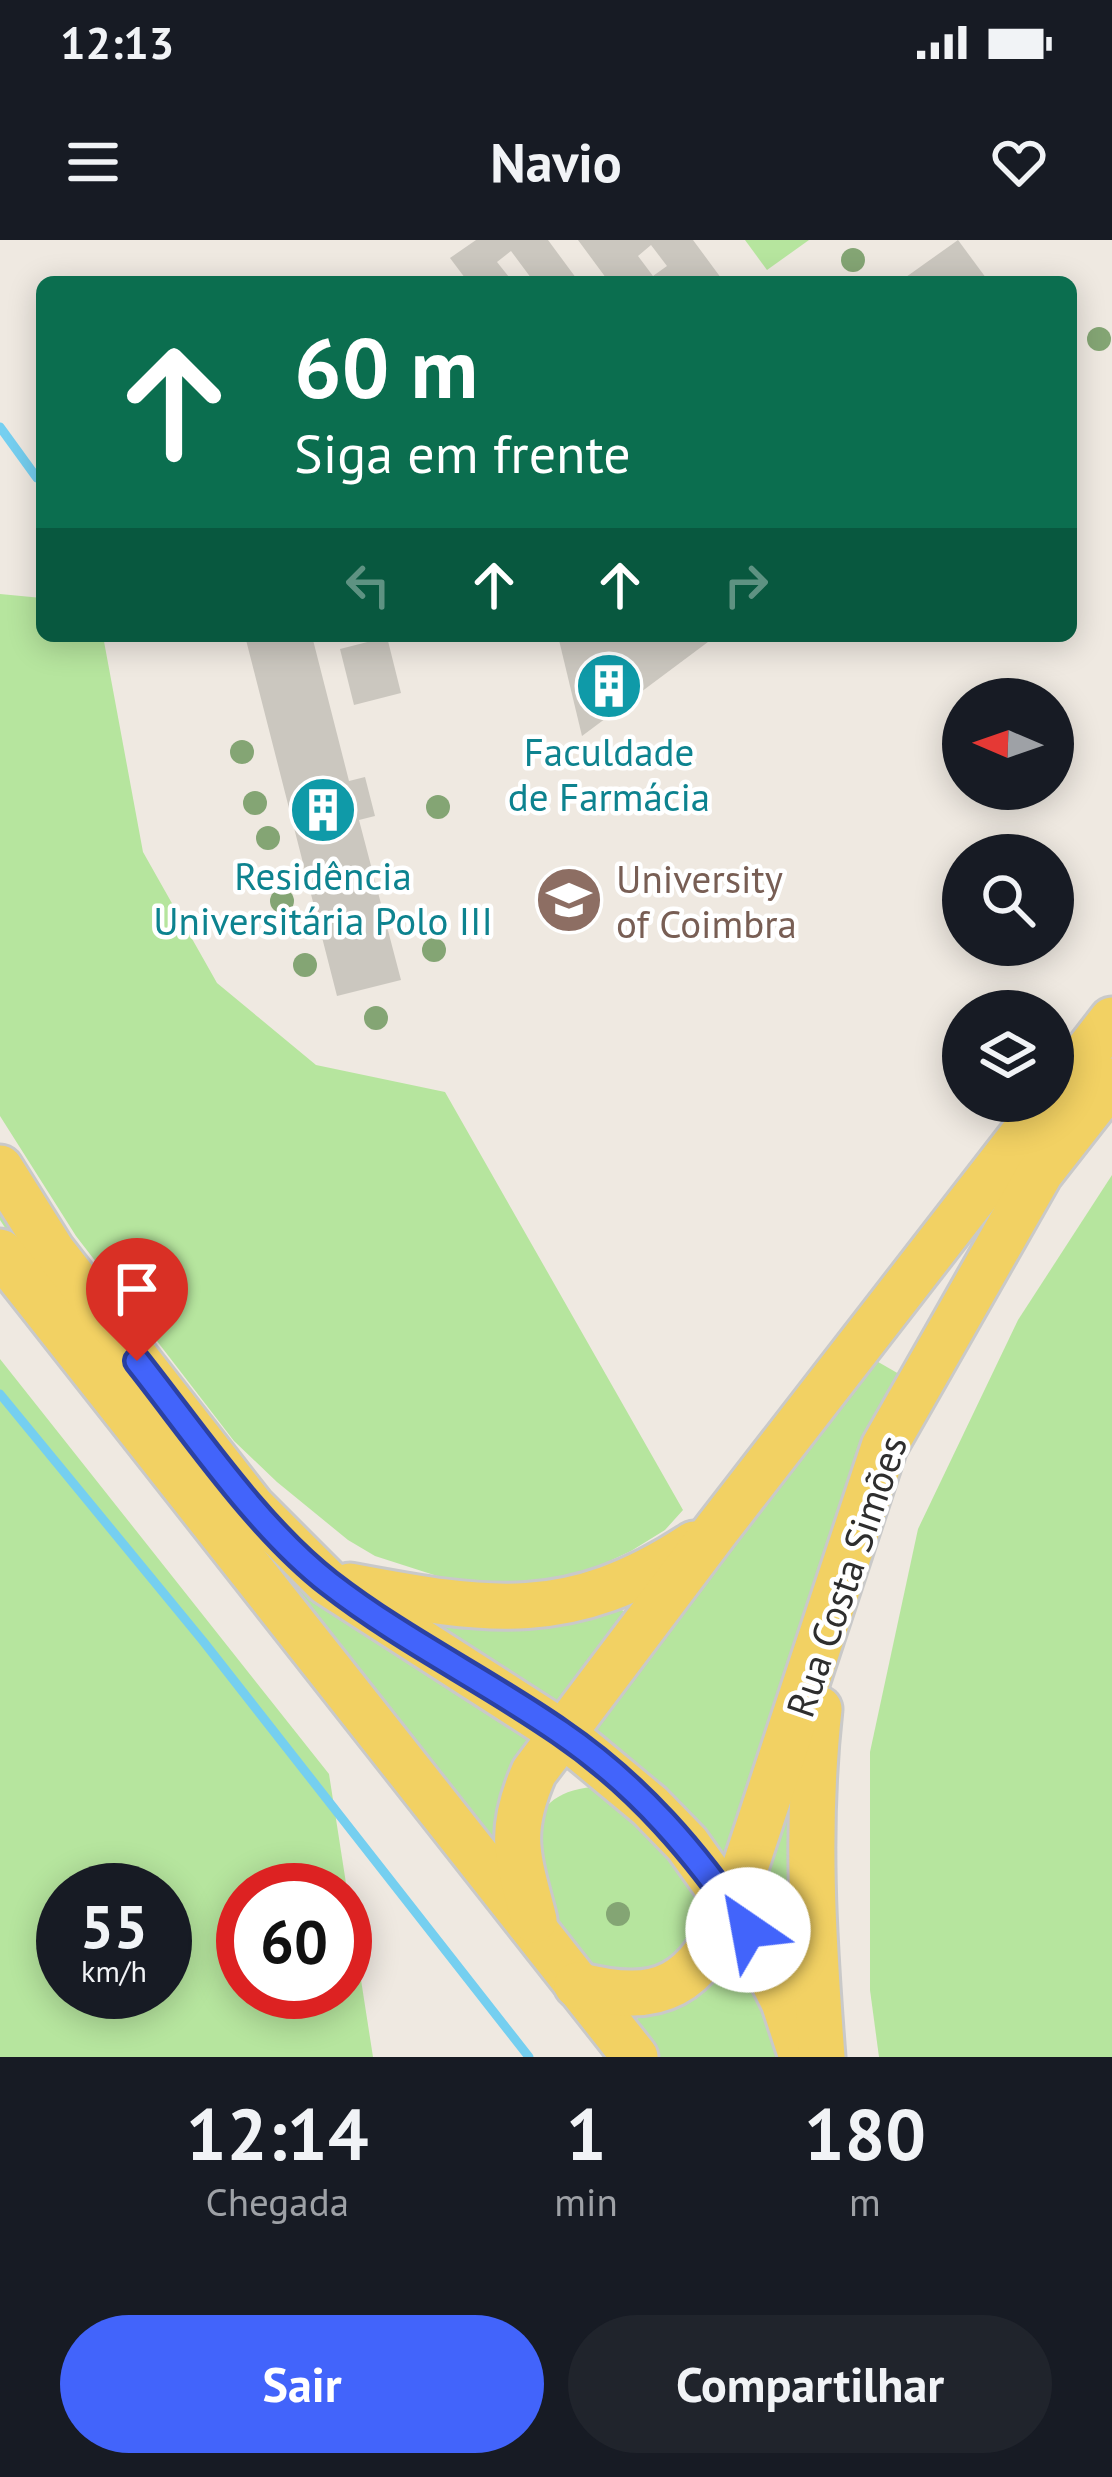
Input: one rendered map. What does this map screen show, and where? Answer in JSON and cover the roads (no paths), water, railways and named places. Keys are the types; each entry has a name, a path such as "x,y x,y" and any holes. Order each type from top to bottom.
{"main road":[{"path":"1074,1069 1112,1020"},
{"name":"Rua Costa Simões","path":"577,1985 612,1994 644,1994 667,1987 698,1969 716,1942 827,1628 884,1447 1040,1173 1112,1081"},
{"path":"537,1934 517,1853 517,1816 534,1772 1032,1122"},
{"path":"0,1168 52,1251 252,1507 327,1582 562,1733 650,1806 687,1844 732,1906 784,2002 802,2057"},
{"path":"0,1252 635,2057"},
{"path":"327,1582 456,1604 542,1607 642,1575 717,1529"},
{"path":"822,2057 810,1898 812,1777 827,1628"}],"waterway":[{"path":"0,427 36,477"},
{"path":"0,1394 203,1641 529,2057"}],"place":[{"name":"Faculdade de Farmácia","path":"609,686"},
{"name":"Residência Universitária Polo III","path":"323,810"},
{"name":"University of Coimbra","path":"569,900"}]}
